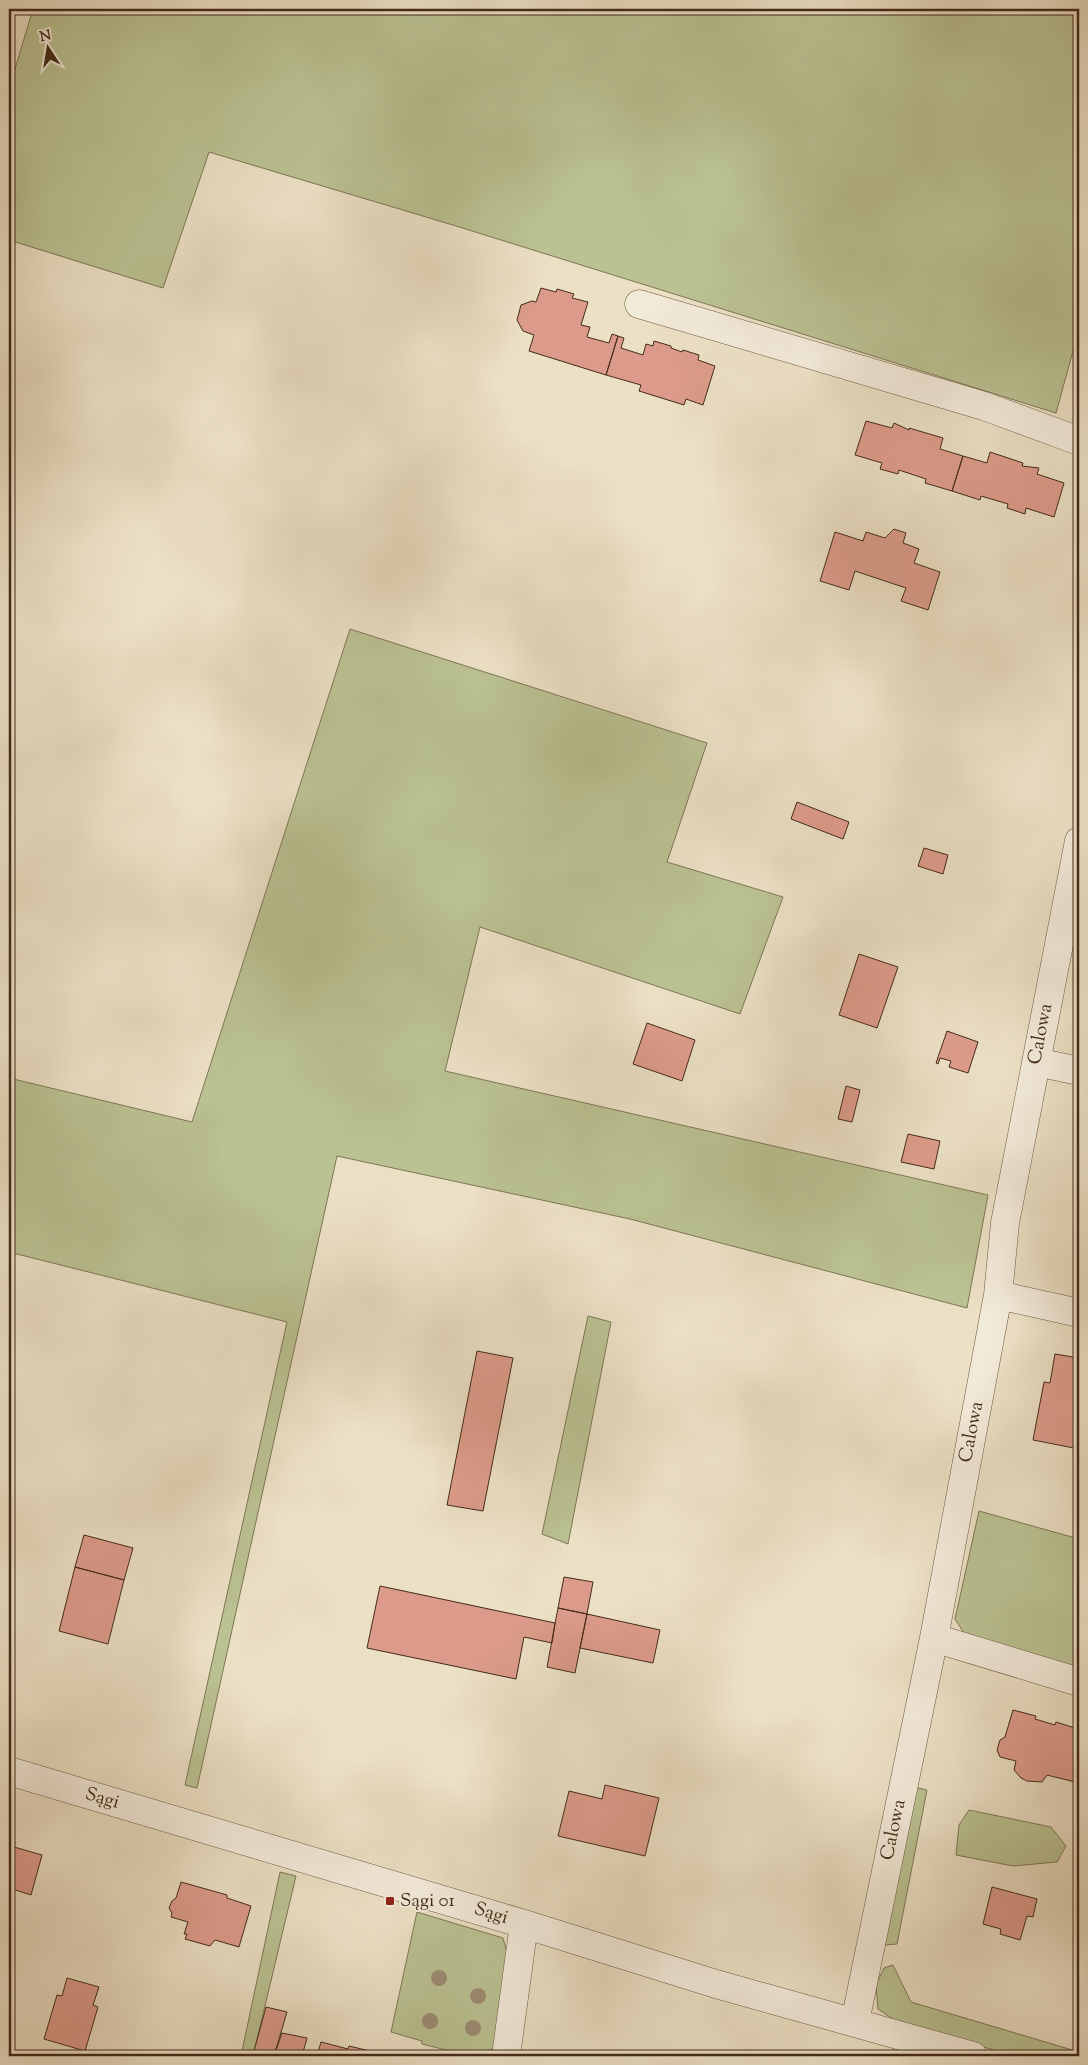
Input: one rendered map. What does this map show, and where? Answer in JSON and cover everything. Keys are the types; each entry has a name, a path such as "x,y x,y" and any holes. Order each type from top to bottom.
{"street":[{"path":"639,304 984,406 1079,442"},
{"name":"Calowa","path":"854,2022 934,1638 998,1295 1005,1223 1079,841"},
{"path":"1036,1062 1079,1071"},
{"path":"998,1295 1079,1313"},
{"path":"934,1638 1079,1682"},
{"name":"Sągi","path":"9,1771 524,1924 716,1984 973,2056"},
{"path":"506,2056 524,1924"}],"green space":[{"path":"33,9 1079,9 1079,329 1056,413 456,226 209,152 163,288 9,240 9,89"},
{"path":"350,629 707,743 667,862 783,897 740,1014 480,927 445,1071 988,1195 967,1308 630,1219 337,1156 197,1788 185,1785 287,1322 9,1252 9,1078 192,1122"},
{"path":"588,1316 611,1322 568,1544 542,1534"},
{"path":"979,1511 1079,1539 1079,1670 966,1636 955,1619"},
{"path":"914,1787 927,1790 897,1944 885,1945"},
{"path":"969,1810 1051,1827 1066,1846 1057,1862 1013,1866 956,1855 959,1825"},
{"path":"280,1872 296,1876 253,2056 241,2056"},
{"path":"417,1912 503,1938 509,1960 493,2049 470,2056 422,2044 422,2041 391,2032"},
{"path":"893,1965 911,2002 1079,2052 1079,2056 1014,2056 896,2021 878,2009 876,1985 884,1968"}],"building":[{"path":"541,288 556,292 557,289 574,294 572,298 588,302 581,325 590,327 587,337 609,343 612,334 618,336 606,375 529,351 534,335 523,331 517,320 521,305 532,301 536,302"},
{"path":"618,336 624,338 621,348 643,355 646,344 653,346 654,341 671,346 671,348 682,352 683,350 699,355 698,360 715,366 703,405 686,399 684,405 639,391 641,385 606,375"},
{"path":"866,421 892,428 894,423 909,430 909,428 943,438 940,449 963,456 952,491 925,483 926,479 899,470 898,474 880,469 882,463 855,455"},
{"path":"990,452 1023,463 1022,466 1039,468 1037,474 1064,483 1054,517 1026,508 1025,514 1007,508 1008,504 981,496 980,500 952,491 963,456 987,463"},
{"path":"894,529 906,533 903,543 919,549 914,563 940,572 928,610 901,601 906,588 855,571 849,590 820,581 835,532 863,541 866,532 885,538"},
{"path":"797,802 849,822 843,839 791,819"},
{"path":"924,848 948,855 943,874 918,866"},
{"path":"859,954 898,967 877,1028 839,1015"},
{"path":"647,1023 695,1040 682,1081 633,1064"},
{"path":"947,1031 978,1042 968,1073 949,1067 951,1061 940,1058 938,1064 936,1063"},
{"path":"846,1086 860,1090 852,1122 838,1119"},
{"path":"908,1134 940,1141 934,1169 901,1162"},
{"path":"477,1351 513,1358 483,1511 447,1505"},
{"path":"1055,1354 1079,1358 1079,1449 1033,1440 1044,1382 1050,1383"},
{"path":"84,1535 133,1548 124,1580 75,1567"},
{"path":"75,1567 124,1580 108,1644 59,1631"},
{"path":"564,1577 593,1582 587,1614 558,1608"},
{"path":"380,1586 555,1623 552,1643 524,1637 516,1679 367,1648"},
{"path":"558,1608 587,1614 575,1673 547,1667"},
{"path":"587,1614 660,1630 653,1663 580,1648"},
{"path":"1013,1710 1036,1716 1035,1719 1055,1725 1056,1722 1078,1729 1076,1738 1079,1739 1079,1783 1047,1775 1042,1782 1027,1781 1021,1778 1014,1770 1016,1761 1000,1757 997,1750 1000,1740 1005,1737"},
{"path":"605,1785 659,1798 645,1856 558,1836 569,1791 602,1799"},
{"path":"9,1840 15,1842 14,1847 42,1855 31,1895 9,1888"},
{"path":"181,1882 227,1895 227,1898 251,1906 239,1947 215,1940 210,1946 185,1939 187,1934 184,1934 188,1922 171,1917 172,1913 169,1908 172,1901 176,1898"},
{"path":"992,1887 1037,1899 1033,1917 1027,1916 1020,1940 1000,1934 1001,1929 983,1924"},
{"path":"67,1978 99,1987 93,2005 98,2007 85,2051 44,2039 57,1995 62,1996"},
{"path":"266,2007 287,2012 274,2056 254,2051"},
{"path":"282,2033 307,2038 302,2056 274,2056"},
{"path":"321,2042 348,2049 349,2046 374,2052 373,2056 317,2056"},
{"path":"625,2053 647,2056 625,2056"}],"place":[{"name":"Sągi 01","path":"390,1901"}]}
